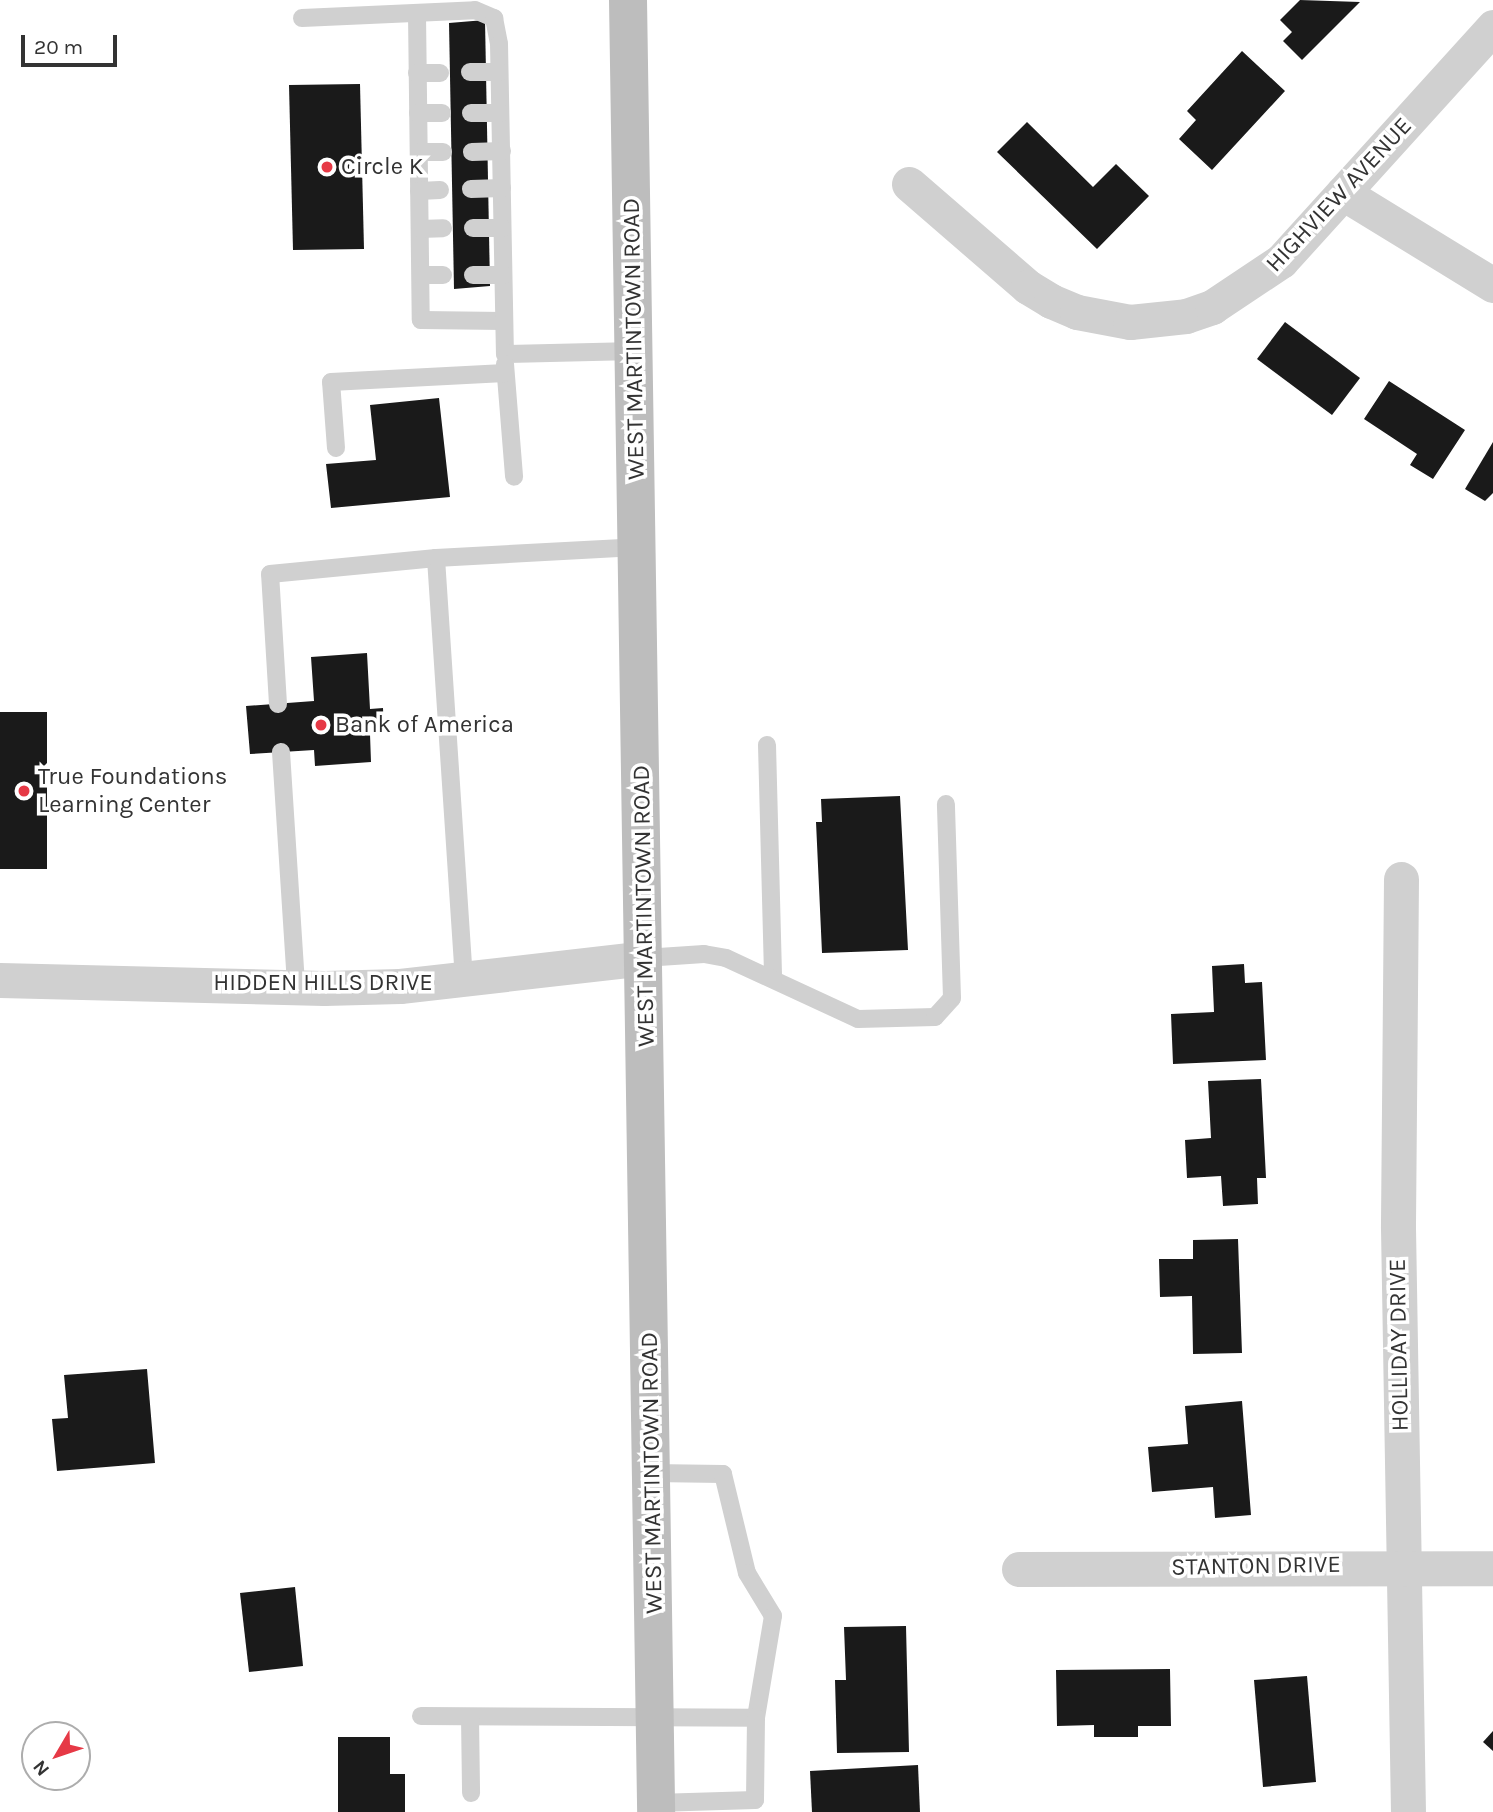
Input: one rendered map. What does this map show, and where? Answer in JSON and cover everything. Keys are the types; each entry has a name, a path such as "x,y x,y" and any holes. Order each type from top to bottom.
{"main road":[{"name":"WEST MARTINTOWN ROAD","path":"628,0 656,1807"}],"street":[{"name":"HIGHVIEW AVENUE","path":"909,184 1028,287 1077,312 1130,322 1186,316 1255,282 1282,261 1493,27"},
{"path":"1343,194 1493,285"},
{"name":"HOLLIDAY DRIVE","path":"1401,879 1398,1228 1408,1812"},
{"name":"HIDDEN HILLS DRIVE","path":"0,980 296,987 464,980 644,958"},
{"name":"STANTON DRIVE","path":"1019,1569 1403,1566 1493,1568"}],"lane":[{"path":"302,18 370,7 417,14 475,10 494,18 502,151 505,373 514,477"},
{"path":"417,14 421,320 504,321"},
{"path":"470,72 499,72"},
{"path":"417,73 440,73"},
{"path":"418,113 442,113"},
{"path":"471,113 500,113"},
{"path":"472,152 502,151"},
{"path":"420,152 443,152"},
{"path":"471,189 502,188"},
{"path":"419,191 440,190"},
{"path":"420,229 443,228"},
{"path":"473,228 502,228"},
{"path":"421,275 443,275"},
{"path":"473,275 503,275"},
{"path":"505,354 635,351"},
{"path":"336,448 331,382 505,373"},
{"path":"278,704 270,574 436,558 637,547"},
{"path":"436,558 464,980"},
{"path":"767,745 773,976"},
{"path":"281,752 296,987"},
{"path":"644,958 704,954 773,976 859,1019 935,1017 943,1012 952,998 946,804"},
{"path":"652,1473 723,1474 747,1573 773,1616 756,1718 755,1800 656,1807"},
{"path":"421,1716 756,1718"},
{"path":"470,1717 471,1793"}],"building":[{"path":"1300,0 1360,2 1302,60 1283,41 1292,32 1280,20"},
{"path":"485,20 490,286 454,289 449,23"},
{"path":"1242,51 1285,91 1212,170 1179,139 1196,120 1187,111"},
{"name":"Circle K","path":"360,84 364,249 293,250 289,85"},
{"path":"1027,122 1093,187 1116,164 1149,196 1097,249 997,152"},
{"path":"1285,322 1360,378 1332,415 1257,359"},
{"path":"1389,381 1465,430 1433,479 1410,465 1417,454 1364,419"},
{"path":"439,398 450,497 331,508 326,464 376,460 370,405"},
{"path":"1493,442 1493,493 1485,501 1465,489"},
{"path":"367,653 370,709 383,708 384,733 370,734 371,762 315,766 314,750 250,754 246,706 314,701 311,657"},
{"name":"True Foundations Learning Center","path":"0,712 47,712 47,869 0,869"},
{"path":"900,796 908,950 822,953 816,822 822,822 821,799"},
{"path":"1244,964 1245,983 1262,982 1266,1060 1173,1064 1171,1014 1214,1012 1212,966"},
{"path":"1261,1079 1266,1178 1257,1178 1258,1204 1223,1206 1221,1176 1187,1178 1185,1140 1211,1138 1208,1081"},
{"path":"1238,1239 1242,1353 1193,1354 1192,1296 1160,1297 1159,1259 1193,1259 1193,1240"},
{"path":"147,1369 155,1463 57,1471 52,1419 68,1418 64,1375"},
{"path":"1242,1401 1251,1515 1215,1518 1213,1487 1152,1492 1148,1447 1188,1444 1185,1406"},
{"path":"295,1587 303,1666 249,1672 240,1593"},
{"path":"906,1626 909,1752 837,1753 835,1680 846,1680 844,1627"},
{"path":"1170,1669 1171,1726 1138,1726 1138,1737 1094,1737 1094,1725 1057,1726 1056,1670"},
{"path":"1307,1676 1316,1782 1263,1787 1254,1680"},
{"path":"1493,1731 1493,1751 1483,1742"},
{"path":"338,1737 390,1737 390,1774 405,1774 405,1812 338,1812"},
{"path":"918,1765 920,1812 812,1812 810,1771"}],"place":[{"name":"Circle K","path":"327,167"},
{"name":"Bank of America","path":"321,725"},
{"name":"True Foundations Learning Center","path":"24,791"}]}
